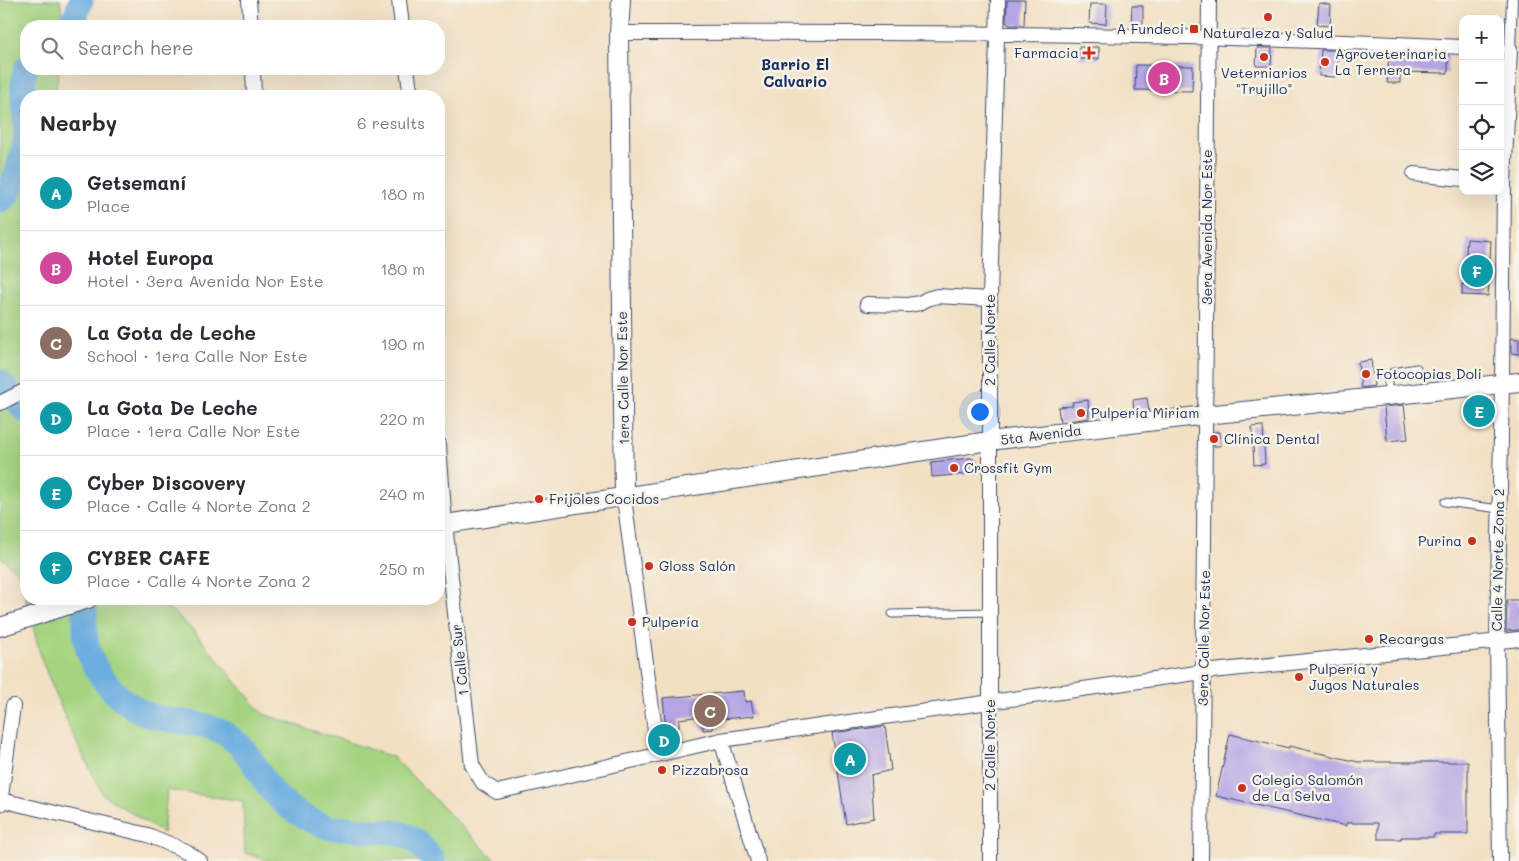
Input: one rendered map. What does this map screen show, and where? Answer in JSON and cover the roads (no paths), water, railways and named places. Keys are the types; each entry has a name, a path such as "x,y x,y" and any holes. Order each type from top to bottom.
{"street":[{"path":"249,0 251,20"},
{"path":"399,0 401,20"},
{"name":"1era Calle Nor Este","path":"621,0 624,498 658,753"},
{"name":"2 Calle Norte","path":"990,861 990,299 998,0"},
{"name":"3era Avenida Nor Este","path":"1206,415 1210,0"},
{"path":"1510,49 1512,0"},
{"path":"620,33 998,33 1368,42 1459,47"},
{"name":"Calle 4 Norte Zona 2","path":"1504,150 1510,49"},
{"path":"253,75 254,90"},
{"path":"408,75 411,90"},
{"path":"1414,174 1459,179"},
{"name":"Calle 4 Norte Zona 2","path":"1500,861 1497,641 1500,509 1510,383 1502,195"},
{"path":"867,304 908,305 920,303 937,296 990,299"},
{"name":"5ta Avenida","path":"445,525 989,441 1206,415 1510,383"},
{"path":"0,403 20,393"},
{"name":"3era Calle Nor Este","path":"1201,861 1206,415"},
{"name":"1 Calle Sur","path":"445,549 472,765 483,783 497,792 658,753"},
{"path":"0,628 69,605"},
{"path":"658,753 721,740 1204,672 1519,639"},
{"path":"0,804 13,706"},
{"path":"721,740 758,861"},
{"path":"0,800 148,835 186,851 200,861"}],"lane":[{"path":"1388,396 1388,376 1393,372 1417,368"},
{"path":"1445,502 1500,509"},
{"path":"892,614 990,612"}],"waterway":[{"path":"73,20 81,0"},
{"path":"23,90 24,75"},
{"path":"0,201 8,193 20,161"},
{"path":"0,382 20,404"},
{"path":"85,605 85,635 89,654 95,667 104,679 125,701 151,716 210,727 227,735 250,758 276,796 304,817 329,828 393,832 410,837 421,846 433,861"}],"place":[{"name":"Naturaleza y Salud","path":"1268,17"},
{"name":"A Fundeci","path":"1194,29"},
{"name":"Farmacia","path":"1089,53"},
{"name":"Veterniarios \"Trujillo\"","path":"1264,57"},
{"name":"Agroveterinaria La Ternera","path":"1325,62"},
{"name":"Hotel Europa","path":"1164,78"},
{"name":"CYBER CAFE","path":"1477,271"},
{"name":"Fotocopias Doli","path":"1366,374"},
{"name":"Cyber Discovery","path":"1479,411"},
{"name":"Pulpería Miriam","path":"1081,413"},
{"name":"Clínica Dental","path":"1214,439"},
{"name":"Crossfit Gym","path":"954,468"},
{"name":"Frijoles Cocidos","path":"539,499"},
{"name":"Purina","path":"1472,541"},
{"name":"Gloss Salón","path":"649,566"},
{"name":"Pulpería","path":"632,622"},
{"name":"Recargas","path":"1369,639"},
{"name":"Pulpería y Jugos Naturales","path":"1299,677"},
{"name":"La Gota de Leche","path":"710,711"},
{"name":"La Gota De Leche","path":"664,740"},
{"name":"Getsemaní","path":"850,759"},
{"name":"Pizzabrosa","path":"662,770"},
{"name":"Colegio Salomón de La Selva","path":"1242,788"}],"district":[{"name":"Barrio El Calvario","path":"795,74"}]}
